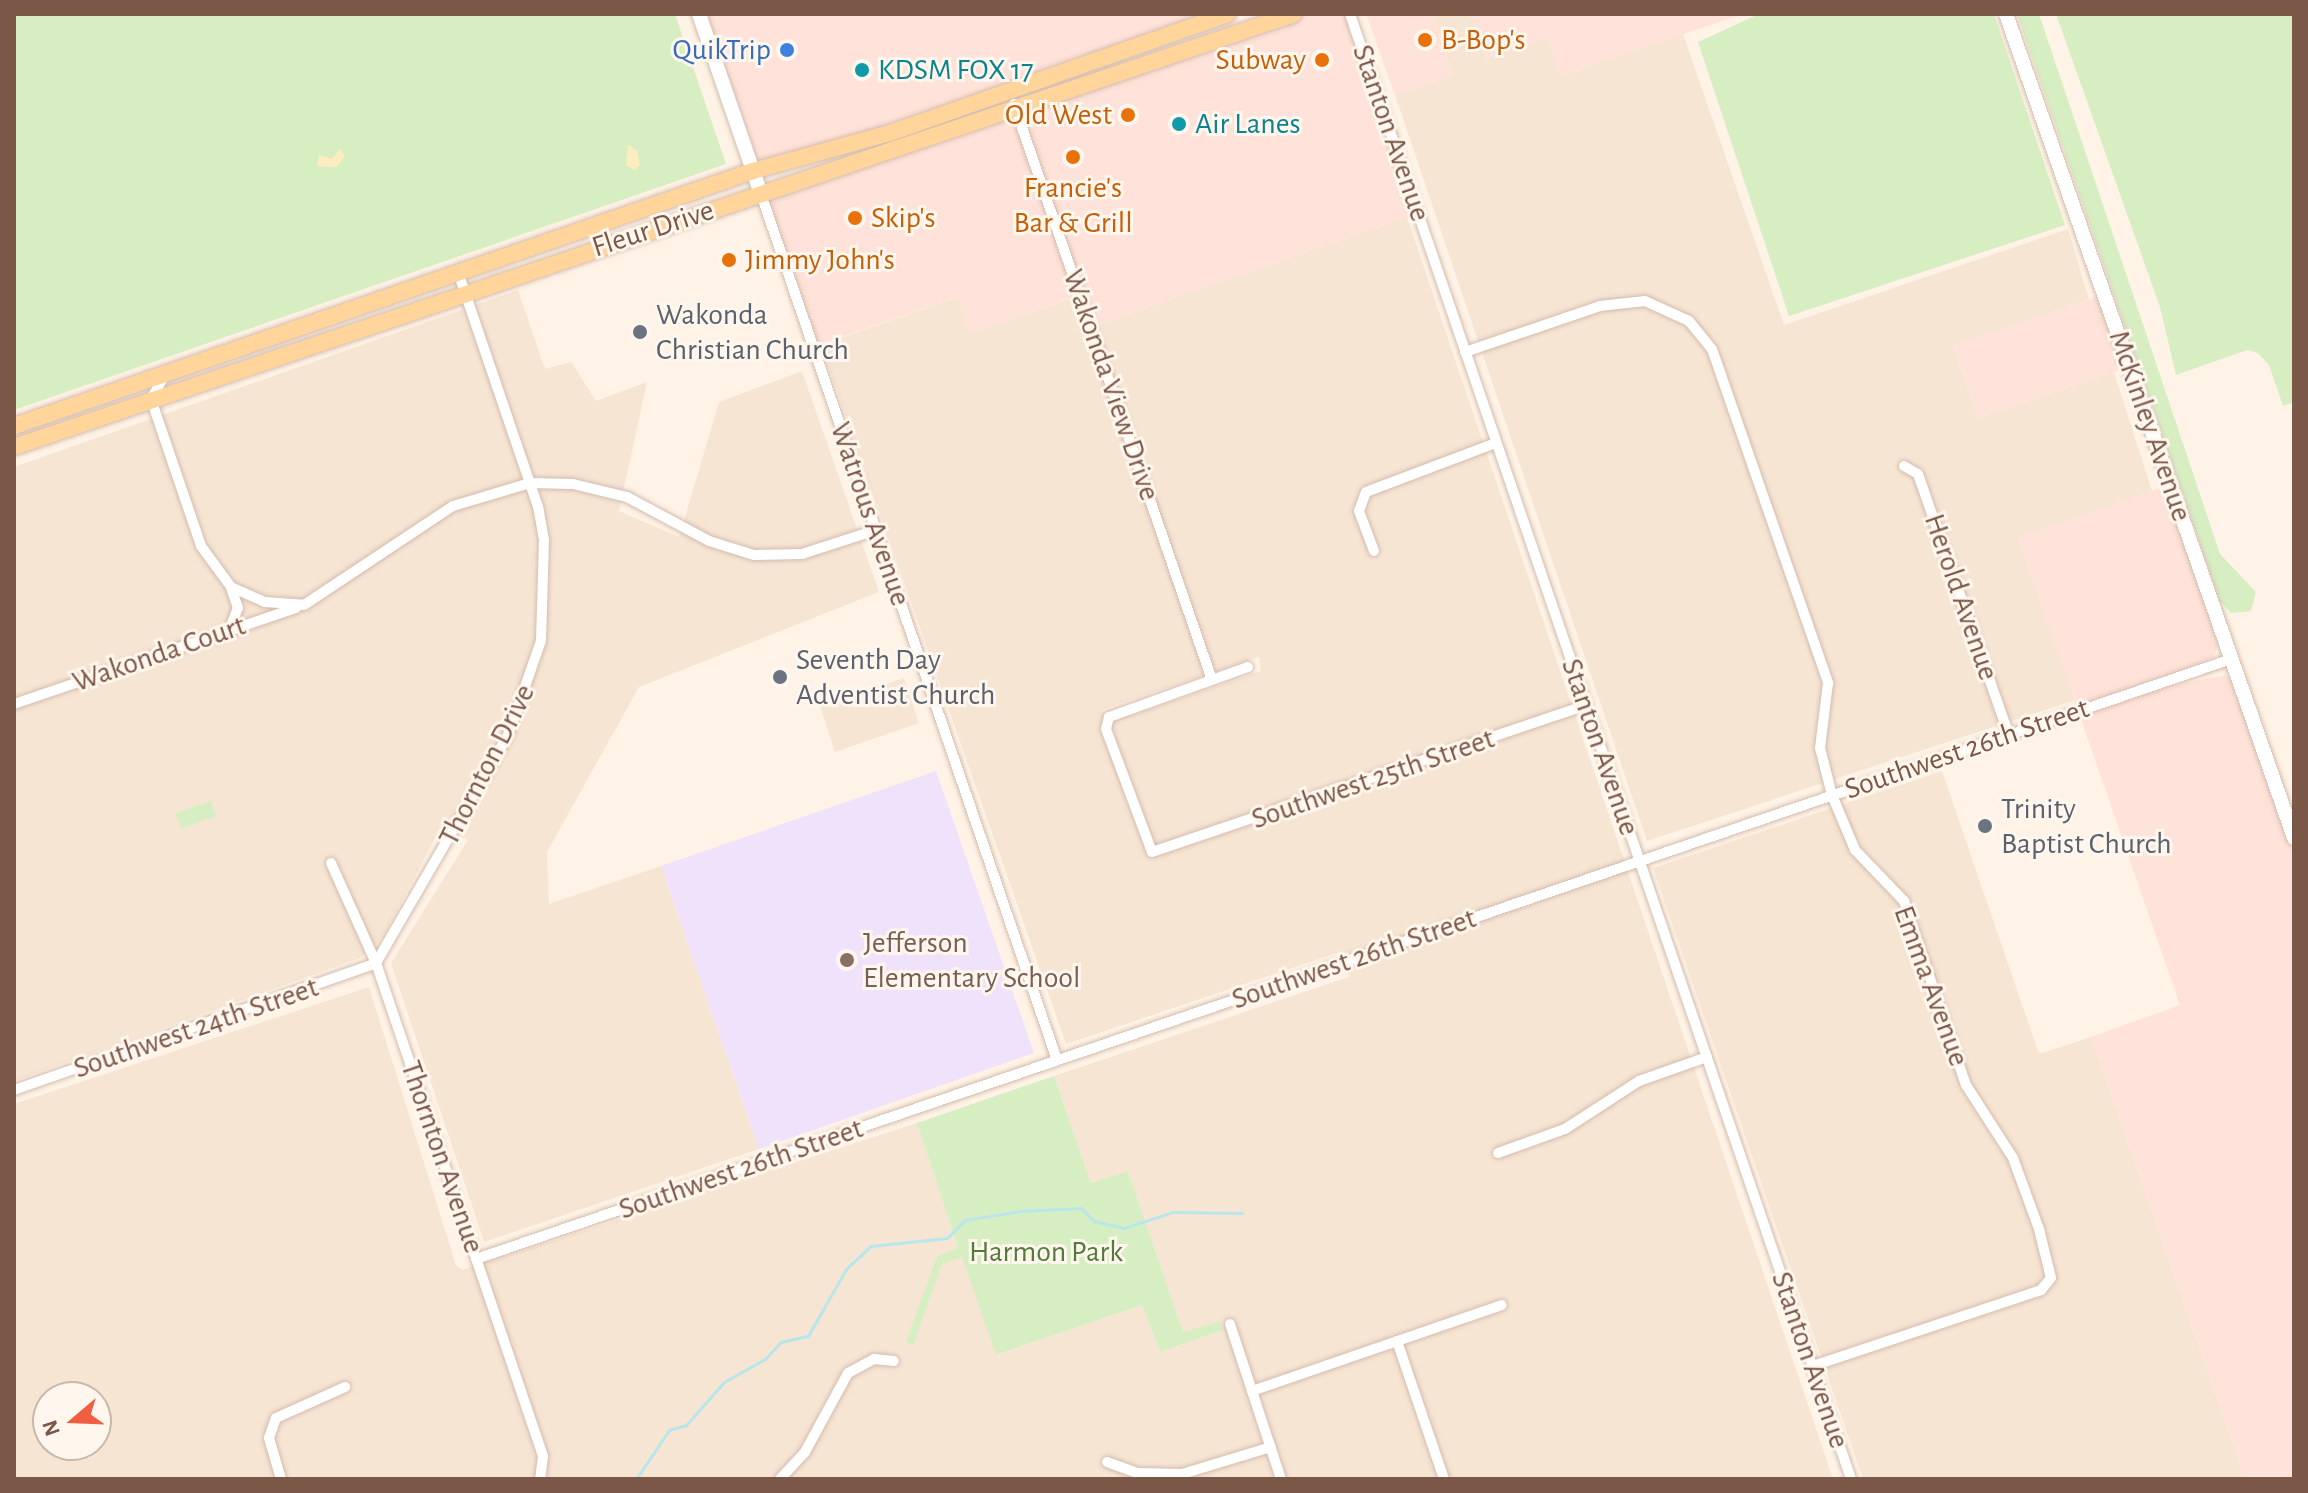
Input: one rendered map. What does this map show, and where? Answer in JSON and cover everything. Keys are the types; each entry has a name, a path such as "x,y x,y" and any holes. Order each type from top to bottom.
{"main road":[{"name":"Watrous Avenue","path":"699,14 761,194"},
{"name":"Fleur Drive","path":"14,426 164,377 753,171 890,133 1228,14"},
{"name":"Fleur Drive","path":"14,447 464,292 1294,14"},
{"name":"McKinley Avenue","path":"2006,14 2294,838"}],"street":[{"name":"Stanton Avenue","path":"1350,14 1851,1479"},
{"name":"Wakonda View Drive","path":"1009,90 1212,680"},
{"name":"Watrous Avenue","path":"761,194 1057,1060"},
{"name":"Thornton Drive","path":"376,963 508,735 534,673 546,574 530,483 459,275"},
{"name":"Emma Avenue","path":"1465,352 1600,306 1645,301 1689,321 1712,349 1828,683 1820,748 1832,795 1862,861 1904,901 1966,1085 2013,1158 2051,1278 2041,1290 1812,1366"},
{"path":"164,377 151,399 201,546 231,587 238,608 229,631"},
{"path":"1374,551 1359,511 1366,492 1496,443"},
{"name":"Herold Avenue","path":"1904,466 1918,474 2009,735"},
{"name":"Wakonda Court","path":"14,704 304,605 453,506 530,483 573,484 627,497 709,541 754,555 802,554 876,530"},
{"path":"231,587 265,602 304,605"},
{"name":"Southwest 26th Street","path":"476,1259 2231,659"},
{"path":"1212,680 1248,667"},
{"name":"Southwest 25th Street","path":"1212,680 1109,717 1106,729 1147,847 1160,853 1586,705"},
{"name":"Thornton Avenue","path":"331,863 376,963 543,1456 540,1479"},
{"name":"Southwest 24th Street","path":"14,1090 376,963"},
{"path":"1498,1153 1565,1129 1639,1081 1707,1057"},
{"path":"1252,1391 1502,1305"},
{"path":"1230,1324 1281,1479"},
{"path":"1397,1341 1444,1479"},
{"path":"780,1479 805,1452 848,1373 874,1359 894,1361"},
{"path":"281,1479 269,1438 282,1412 345,1387"},
{"path":"1107,1462 1138,1473 1182,1474 1271,1447"}],"shaded area":[{"path":"699,14 1228,14 753,171"},
{"path":"1294,14 1350,14 1418,214 1091,327 1079,295 970,334 957,297 813,347 761,194"},
{"path":"1366,14 1433,14 1453,75 1395,95"},
{"path":"1433,14 1470,14 1486,58 1547,37 1561,76 1683,34 1784,325 2068,229 2089,299 1953,346 1978,418 2114,372 2152,491 2018,538 2075,700 1647,841 1395,95 1453,75"},
{"path":"1470,14 1743,14 1560,76 1547,37 1486,58"},
{"path":"1407,217 1833,1479 14,1479 14,1104 369,987 456,1265 462,1270 917,1123 958,1248 937,1256 912,1345 942,1264 962,1256 997,1355 1142,1305 1160,1352 1223,1330 1220,1321 1183,1333 1128,1171 1091,1183 1054,1076 1349,977 1340,952 1066,1044 821,345 958,297 971,333 1072,298 1083,330","holes":["1259,657 1261,671 1115,721 1101,710"]},
{"path":"518,290 545,369 571,362 596,401 647,382 619,511 679,537 719,402 802,371 879,592 639,687 547,852 549,904 661,866 759,1149 484,1242 391,963 468,840 441,827 383,937 360,958 14,1081 14,467"},
{"path":"2104,294 2129,367 1978,418 1953,345"},
{"path":"2170,484 2222,631 2214,657 2131,694 2226,675 2247,703 2294,838 2294,1479 2245,1479 2091,1037 2180,1005 2018,538"},
{"path":"904,678 919,723 835,752 820,706"},
{"name":"Jefferson Elementary School","path":"936,771 1034,1053 759,1149 661,866"},
{"path":"1942,771 2039,1054 2091,1037 2245,1479 1863,1479 1653,868"}],"green space":[{"path":"14,14 675,14 726,164 14,410"},
{"path":"1759,14 1994,14 2065,225 1789,316 1698,42"},
{"path":"2017,14 2039,14 2220,554 2256,592 2251,611 2231,613 2220,601"},
{"path":"2056,14 2294,14 2294,402 2283,406 2269,365 2258,353 2247,350 2176,375 2160,307"},
{"path":"211,801 216,816 181,829 175,813"},
{"name":"Harmon Park","path":"1054,1076 1091,1183 1128,1171 1183,1332 1220,1321 1223,1330 1160,1352 1142,1305 996,1355 962,1257 942,1264 913,1346 906,1341 937,1256 958,1248 917,1123"}],"sand":[{"path":"628,145 637,151 640,165 635,170 626,165"},
{"path":"340,149 345,156 337,167 317,166 319,155 332,159"}],"waterway":[{"path":"636,1479 669,1430 686,1425 724,1382 765,1359 781,1342 808,1336 846,1269 871,1246 947,1238 965,1220 1020,1211 1081,1208 1094,1221 1124,1228 1173,1212 1242,1213"}],"place":[{"name":"B-Bop's","path":"1425,40"},
{"name":"QuikTrip","path":"787,50"},
{"name":"Subway","path":"1322,60"},
{"name":"KDSM FOX 17","path":"862,70"},
{"name":"Old West","path":"1128,115"},
{"name":"Air Lanes","path":"1179,124"},
{"name":"Francie's Bar & Grill","path":"1073,157"},
{"name":"Skip's","path":"855,218"},
{"name":"Jimmy John's","path":"729,260"},
{"name":"Wakonda Christian Church","path":"640,332"},
{"name":"Seventh Day Adventist Church","path":"780,677"},
{"name":"Trinity Baptist Church","path":"1985,826"},
{"name":"Jefferson Elementary School","path":"847,960"}]}
